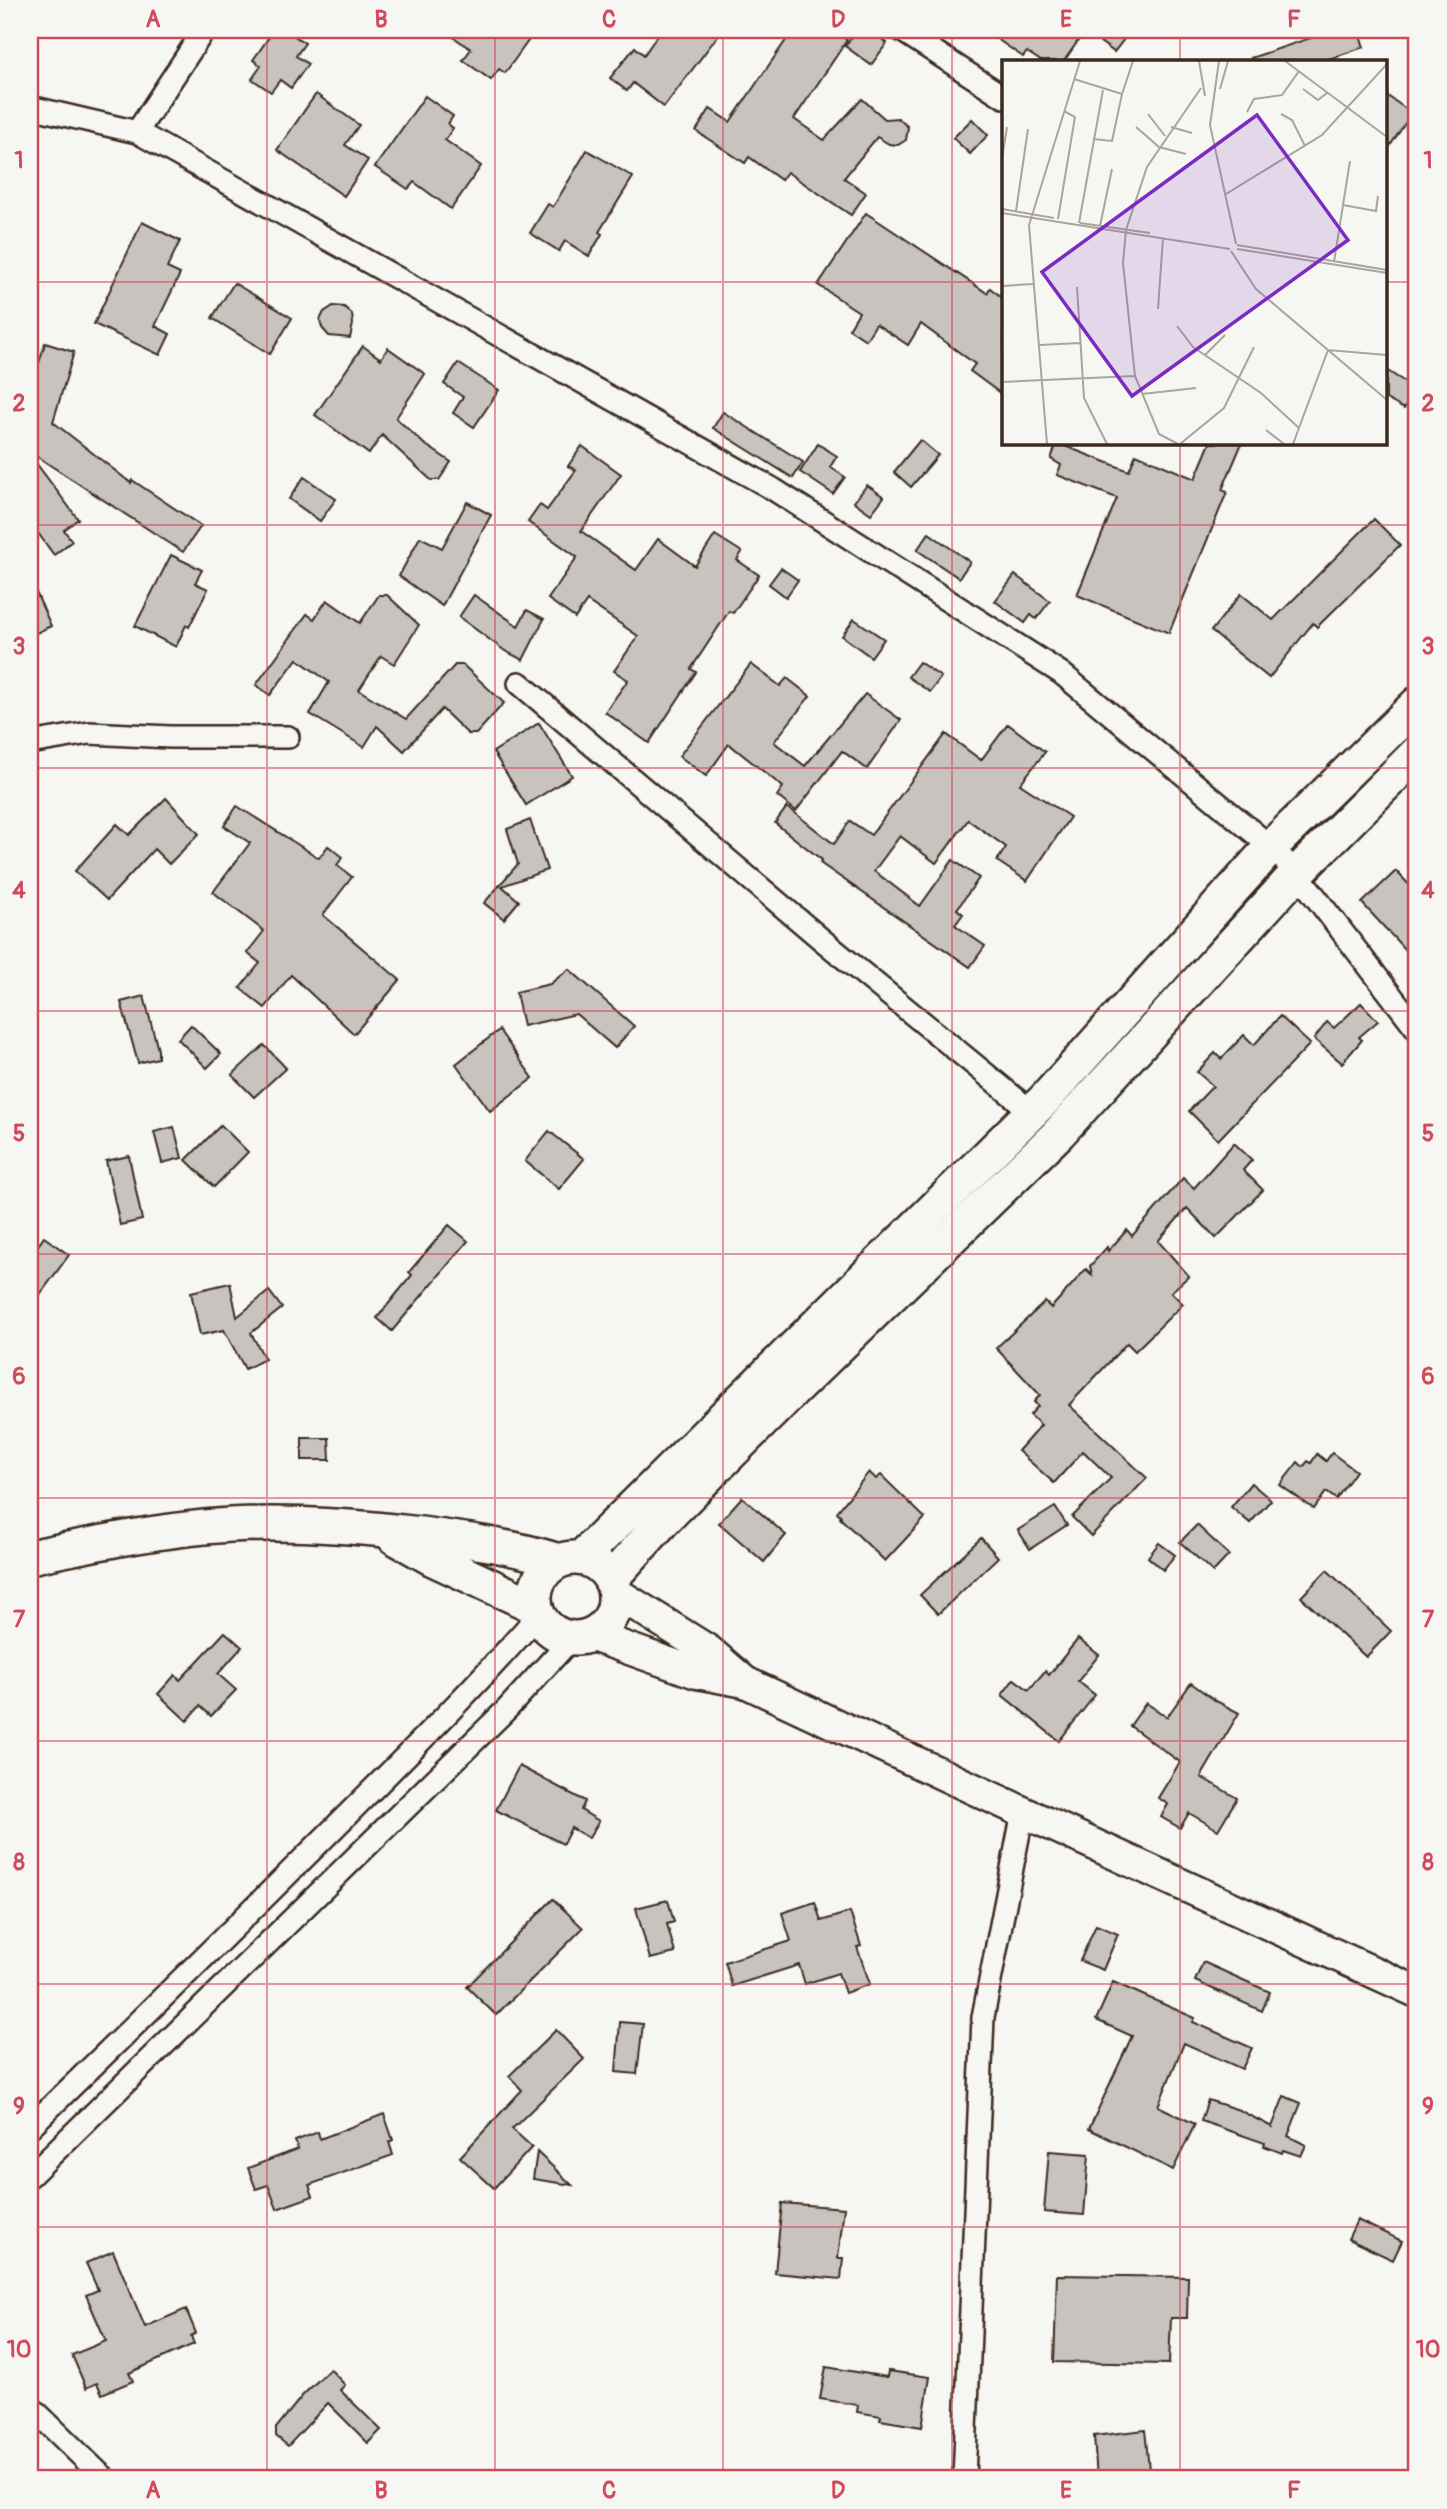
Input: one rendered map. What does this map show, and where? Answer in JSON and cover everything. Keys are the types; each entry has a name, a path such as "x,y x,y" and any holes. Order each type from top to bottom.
{"main road":[{"path":"1417,704 1271,847 1032,1112 570,1560 548,1569 540,1580 536,1593 538,1610 549,1628 697,1674 745,1682 1417,1992"},
{"path":"581,1637 607,1623 612,1613 613,1586 664,1520 1058,1134 1297,873 1417,753"},
{"path":"30,1557 133,1537 229,1525 290,1524 379,1530 492,1544 593,1562 603,1569 613,1586 709,1651 745,1682"},
{"path":"379,1530 538,1610"}],"street":[{"path":"137,132 205,30"},
{"path":"901,30 1002,96"},
{"path":"30,107 137,132 773,489 1061,673 1271,847 1297,873 1417,1029"},
{"path":"519,683 821,939 1032,1112"},
{"path":"30,743 89,733 170,737 288,737"},
{"path":"30,2127 400,1762 497,1662 538,1610"},
{"path":"30,2176 581,1637"},
{"path":"964,2479 983,2017 1023,1812"},
{"path":"30,2406 105,2479"}],"building":[{"path":"274,30 301,30 296,37 305,43 296,56 308,64 291,88 280,80 271,92 252,79 261,66 253,60"},
{"path":"443,30 536,30 505,73 499,69 491,80 463,60 471,49"},
{"path":"661,30 722,30 664,107 633,83 627,91 610,78 635,47 644,55"},
{"path":"793,30 831,30 847,40 794,119 824,140 862,99 885,119 898,118 908,127 906,140 898,145 889,144 877,137 844,178 866,193 851,215 787,172 781,180 749,157 745,163 696,131 710,109 730,122"},
{"path":"857,30 869,30 887,43 871,65 845,46"},
{"path":"984,30 1131,30 1114,52 1085,31 1065,60 1039,60 1027,52 1023,57"},
{"path":"1334,30 1358,30 1364,47 1326,60 1251,58"},
{"path":"316,94 359,125 345,145 368,160 344,196 277,150"},
{"path":"425,96 453,116 448,124 453,128 445,140 481,166 451,209 414,182 408,189 375,167"},
{"path":"1388,96 1412,113 1388,149"},
{"path":"972,119 988,135 970,154 953,138"},
{"path":"587,150 633,177 599,232 602,234 589,256 565,241 559,251 530,233 548,204 553,207"},
{"path":"866,213 987,293 990,288 1002,297 1002,395 970,371 975,364 921,324 908,345 876,324 866,340 849,329 859,312 818,285"},
{"path":"142,222 180,241 167,268 180,274 155,326 170,334 160,355 94,324"},
{"path":"234,283 292,318 270,354 212,318"},
{"path":"333,306 344,307 352,314 350,338 329,336 322,328 320,320 324,312"},
{"path":"45,343 74,352 53,422 131,483 132,480 201,526 183,552 30,452 30,358 39,363"},
{"path":"363,346 381,359 388,348 425,374 396,418 423,443 451,462 439,480 431,480 382,435 369,454 315,415"},
{"path":"458,363 499,390 474,427 453,413 463,397 444,384"},
{"path":"1388,371 1416,389 1404,409 1388,400"},
{"path":"723,412 803,462 793,478 713,428"},
{"path":"920,440 938,455 911,487 894,472"},
{"path":"818,444 837,456 830,467 845,477 833,494 800,472"},
{"path":"1057,444 1060,444 1129,471 1136,454 1195,479 1210,444 1242,444 1222,490 1227,492 1169,633 1077,595 1117,498 1057,475 1061,465 1051,459"},
{"path":"582,446 621,474 581,531 636,570 658,539 695,566 715,535 742,552 737,560 759,575 733,613 729,611 691,669 696,672 649,743 605,712 628,680 614,671 638,636 587,601 575,618 548,599 577,557 528,522 540,505 547,510 576,470 568,466"},
{"path":"30,455 78,519 64,530 72,541 54,555 30,522"},
{"path":"304,477 336,499 320,521 289,499"},
{"path":"867,485 884,497 871,514 854,502"},
{"path":"467,502 491,515 442,606 399,576 420,537 442,548"},
{"path":"1374,519 1400,545 1317,627 1313,623 1269,678 1211,631 1241,594 1273,620"},
{"path":"929,533 970,562 959,578 917,550"},
{"path":"171,555 202,570 195,583 208,589 176,647 135,626"},
{"path":"781,568 798,580 786,597 769,584"},
{"path":"1015,575 1050,601 1036,619 1031,615 1025,623 995,601"},
{"path":"30,579 51,626 30,636"},
{"path":"379,595 387,595 419,625 394,664 381,656 359,690 406,719 455,665 463,665 504,703 476,734 468,734 442,709 404,751 377,726 364,747 310,714 329,682 297,659 270,695 256,685 307,614 314,619 327,600 360,623"},
{"path":"474,595 518,626 527,610 544,619 523,660 505,651 459,617"},
{"path":"854,619 884,639 871,657 842,636"},
{"path":"919,662 941,677 930,692 908,677"},
{"path":"751,664 780,686 787,678 810,696 774,742 805,766 865,694 901,720 867,769 842,751 796,811 777,796 783,787 729,744 706,776 679,756"},
{"path":"539,723 572,776 526,805 493,752"},
{"path":"1008,724 1045,752 1020,784 1070,817 1027,881 997,861 1006,847 968,820 936,863 900,836 874,871 920,906 953,860 979,878 957,909 963,914 955,925 985,946 970,967 820,863 822,860 775,823 787,807 834,844 850,821 871,835 946,734 981,760"},
{"path":"166,798 199,834 169,864 154,849 107,900 75,871 117,824 129,835"},
{"path":"237,806 319,858 328,846 343,857 337,865 352,877 323,915 400,980 354,1034 291,975 265,1008 240,988 260,963 247,953 264,931 213,892 250,843 224,826"},
{"path":"530,820 547,870 502,886 519,901 504,919 484,903 518,864 507,829"},
{"path":"1396,871 1417,893 1417,963 1362,903"},
{"path":"569,969 634,1026 615,1048 576,1014 523,1026 516,992 550,984"},
{"path":"144,996 158,1058 138,1063 121,1002"},
{"path":"1361,1003 1378,1021 1359,1037 1362,1040 1342,1063 1314,1039 1327,1022 1334,1028"},
{"path":"1280,1016 1310,1044 1218,1140 1189,1111 1213,1086 1197,1072 1215,1053 1221,1059 1244,1035 1254,1045"},
{"path":"191,1025 221,1054 207,1068 178,1039"},
{"path":"499,1030 533,1078 490,1111 456,1064"},
{"path":"264,1045 286,1068 254,1097 232,1075"},
{"path":"221,1125 248,1152 214,1187 186,1160"},
{"path":"174,1127 182,1158 162,1163 154,1132"},
{"path":"549,1131 584,1159 559,1189 525,1161"},
{"path":"1234,1143 1252,1160 1243,1170 1263,1190 1216,1238 1187,1208 1158,1241 1189,1276 1171,1292 1183,1304 1135,1351 1127,1343 1069,1405 1147,1478 1091,1536 1072,1517 1111,1478 1083,1451 1054,1483 1018,1451 1041,1425 1030,1415 1038,1406 1034,1402 1040,1395 996,1348 1045,1302 1051,1308 1086,1269 1092,1275 1090,1266 1107,1247 1108,1251 1127,1230 1132,1236 1183,1178 1194,1188"},
{"path":"129,1156 142,1220 120,1225 106,1161"},
{"path":"449,1225 468,1241 392,1331 377,1318 412,1275 409,1272"},
{"path":"44,1237 69,1255 30,1308 30,1257"},
{"path":"230,1283 237,1317 269,1291 282,1308 251,1333 265,1359 245,1369 224,1330 200,1335 191,1292"},
{"path":"302,1438 329,1438 330,1460 302,1460"},
{"path":"1332,1453 1356,1471 1336,1499 1326,1492 1314,1509 1280,1485 1298,1462 1303,1467 1308,1461 1311,1463 1317,1454 1326,1461"},
{"path":"869,1472 876,1479 881,1475 925,1518 885,1561 837,1512"},
{"path":"1251,1483 1271,1500 1250,1523 1231,1507"},
{"path":"742,1497 786,1535 764,1562 719,1523"},
{"path":"1055,1507 1067,1525 1030,1549 1018,1530"},
{"path":"1197,1525 1229,1555 1213,1572 1180,1542"},
{"path":"981,1538 998,1557 938,1614 920,1595"},
{"path":"1159,1543 1175,1555 1163,1570 1148,1557"},
{"path":"1327,1570 1391,1631 1366,1657 1301,1597"},
{"path":"225,1632 242,1647 218,1674 236,1690 211,1716 200,1706 187,1721 158,1694 175,1675 180,1680"},
{"path":"1078,1639 1099,1655 1078,1681 1095,1695 1059,1741 1002,1695 1014,1679 1029,1690 1045,1671 1049,1675"},
{"path":"1191,1683 1239,1713 1201,1777 1237,1798 1218,1830 1189,1813 1180,1828 1161,1817 1168,1804 1158,1798 1180,1762 1130,1726 1146,1703 1167,1717"},
{"path":"519,1766 585,1801 581,1810 599,1821 589,1838 571,1828 563,1844 496,1810"},
{"path":"553,1899 583,1928 496,2015 467,1987"},
{"path":"668,1900 674,1922 667,1924 675,1953 650,1959 636,1908"},
{"path":"815,1902 821,1921 850,1912 861,1946 857,1947 870,1984 845,1993 838,1973 805,1984 799,1965 732,1986 725,1962 791,1941 782,1913"},
{"path":"1096,1925 1118,1934 1103,1970 1080,1961"},
{"path":"1203,1962 1270,1992 1262,2011 1195,1981"},
{"path":"1113,1982 1195,2018 1193,2022 1252,2048 1242,2069 1184,2043 1158,2106 1195,2124 1173,2170 1089,2129 1132,2036 1096,2020"},
{"path":"620,2022 643,2024 637,2074 616,2072"},
{"path":"556,2030 584,2059 512,2129 532,2147 494,2188 460,2157 522,2090 509,2076"},
{"path":"1284,2096 1301,2103 1288,2136 1306,2145 1301,2156 1283,2150 1282,2153 1264,2146 1265,2143 1201,2121 1208,2100 1239,2110 1272,2127"},
{"path":"384,2114 393,2140 389,2142 393,2155 309,2185 313,2196 277,2209 268,2185 256,2189 248,2168 298,2149 295,2141 318,2132 320,2139"},
{"path":"1049,2151 1089,2154 1084,2215 1044,2212"},
{"path":"537,2152 572,2185 533,2179"},
{"path":"782,2203 844,2208 838,2258 843,2258 841,2279 775,2273"},
{"path":"1357,2220 1402,2241 1393,2260 1348,2239"},
{"path":"113,2251 145,2327 186,2309 196,2333 191,2336 194,2344 129,2373 133,2381 102,2394 97,2383 86,2388 72,2355 106,2341 86,2295 98,2290 86,2263"},
{"path":"1057,2275 1188,2277 1187,2318 1171,2318 1169,2364 1054,2362"},
{"path":"826,2367 887,2377 888,2371 930,2377 922,2427 880,2420 881,2416 857,2412 858,2405 820,2399"},
{"path":"330,2369 345,2385 340,2390 381,2430 368,2443 328,2403 288,2446 276,2436 276,2428 303,2395"},
{"path":"1145,2430 1150,2479 1097,2479 1094,2436"}]}
